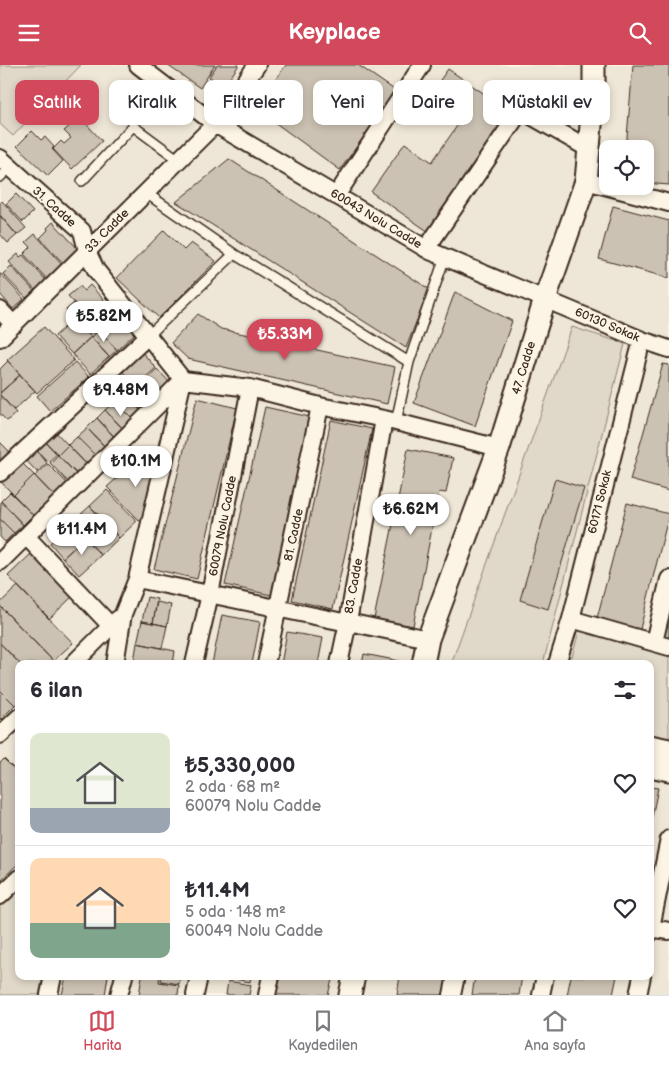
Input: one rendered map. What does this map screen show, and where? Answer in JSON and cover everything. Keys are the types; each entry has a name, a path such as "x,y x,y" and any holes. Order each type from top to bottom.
{"street":[{"name":"60043 Nolu Cadde","path":"138,65 204,116"},
{"name":"33. Cadde","path":"246,80 257,65"},
{"path":"336,196 422,65"},
{"name":"47. Cadde","path":"424,660 428,639 498,448 545,299 586,181 594,92 594,65"},
{"path":"426,249 521,110 589,149"},
{"name":"33. Cadde","path":"0,338 214,125"},
{"name":"60043 Nolu Cadde","path":"217,125 426,249 545,299"},
{"name":"31. Cadde","path":"3,168 82,231 87,251 96,270 183,380"},
{"path":"586,181 669,203"},
{"name":"60130 Sokak","path":"545,299 642,340 669,349"},
{"path":"0,310 14,325"},
{"path":"0,473 149,335"},
{"name":"60171 Sokak","path":"558,660 571,619 642,340"},
{"path":"183,380 250,389 390,420 498,448"},
{"path":"0,562 183,380"},
{"path":"116,660 123,614 137,579 183,380"},
{"name":"60079 Nolu Cadde","path":"195,660 210,594 250,389"},
{"name":"81. Cadde","path":"267,660 320,406"},
{"name":"83. Cadde","path":"340,660 390,420"},
{"path":"26,536 111,626"},
{"path":"137,579 428,639"},
{"path":"571,619 661,644 669,579"},
{"path":"76,660 123,614"},
{"path":"654,747 669,750"},
{"path":"654,767 669,770"},
{"path":"654,911 669,839"},
{"path":"0,896 15,882"},
{"path":"654,930 669,931"},
{"path":"49,995 52,980"},
{"path":"119,995 123,980"},
{"path":"195,995 198,980"},
{"path":"267,995 270,980"},
{"path":"452,995 455,980"},
{"path":"541,995 544,980"},
{"path":"638,995 641,980"}],"lane":[{"path":"82,181 133,125 179,160"},
{"path":"146,193 234,254 409,362"},
{"path":"149,335 234,254"},
{"path":"390,420 445,257"}],"shaded area":[{"path":"0,65 669,65 669,995 0,995"},
{"path":"0,65 81,65 67,80 15,80 15,125 24,125 13,136 0,124"},
{"path":"572,327 625,344 544,660 452,660"},
{"path":"580,628 669,654 669,743 654,739 654,660 571,660"},
{"path":"15,890 15,980 42,980 39,995 0,995 0,905"}],"building":[{"path":"167,65 215,65 200,88 194,84 194,80 189,80"},
{"path":"217,65 239,65 228,80 212,80 209,77"},
{"path":"286,65 358,65 380,80 313,80 313,125 372,125 340,170 278,125 303,125 303,80 275,80"},
{"path":"633,65 669,65 669,185 654,184 654,140 627,140"},
{"path":"448,69 464,80 440,80"},
{"path":"383,82 393,89 393,95 383,109"},
{"path":"473,86 483,93 483,125 502,125 429,232 371,192 405,143 432,162 458,125 473,125"},
{"path":"71,125 87,125 102,141 72,169 53,149 61,141 64,144 71,138 64,131"},
{"path":"32,131 41,140 45,137 54,147 52,149 63,161 48,176 17,146"},
{"path":"229,159 429,289 406,348 176,202"},
{"path":"16,194 33,212 23,222 6,204"},
{"path":"2,201 26,228 17,235 0,215 0,202"},
{"path":"613,206 669,221 669,278 599,259"},
{"path":"0,216 17,235 8,243 0,234"},
{"path":"53,222 79,250 64,264 40,238"},
{"path":"164,230 184,250 191,243 216,261 159,318 117,278"},
{"path":"35,234 63,265 47,279 24,254 31,247 26,242"},
{"path":"18,254 20,257 23,255 46,280 35,290 9,262"},
{"path":"11,266 34,291 26,298 3,274"},
{"path":"0,274 24,299 13,309 0,294"},
{"path":"90,285 117,314 99,330 68,296 80,286 84,291"},
{"path":"455,292 512,321 475,426 414,403"},
{"path":"74,303 99,330 91,337 66,310"},
{"path":"117,314 134,334 117,350 99,330"},
{"path":"198,314 221,329 395,367 387,404 188,359 171,343"},
{"path":"74,319 91,337 72,354 55,336"},
{"path":"44,327 74,360 37,393 7,360"},
{"path":"99,330 117,350 109,357 91,337"},
{"path":"91,337 109,357 90,374 72,354"},
{"path":"140,350 156,368 136,386 120,369"},
{"path":"8,361 20,375 0,393 0,369"},
{"path":"75,362 89,377 50,411 37,396"},
{"path":"663,364 669,365 669,491 630,480"},
{"path":"157,369 174,387 164,397 146,379"},
{"path":"20,375 35,391 14,410 0,393"},
{"path":"146,379 164,397 154,407 136,388"},
{"path":"132,385 154,407 145,415 124,393"},
{"path":"124,393 145,415 137,423 115,401"},
{"path":"0,395 16,413 7,421 0,414"},
{"path":"197,398 237,408 197,579 154,569"},
{"path":"115,401 137,423 127,433 105,410"},
{"path":"265,407 310,417 271,595 225,585"},
{"path":"105,410 127,433 118,441 97,418"},
{"path":"97,418 118,441 108,450 87,428"},
{"path":"331,420 372,429 333,609 292,600"},
{"path":"52,428 68,445 58,455 42,438"},
{"path":"87,428 108,450 99,459 77,437"},
{"path":"77,437 99,459 90,468 68,445"},
{"path":"42,438 57,454 48,462 33,446"},
{"path":"0,442 10,452 0,462"},
{"path":"68,445 90,468 80,477 58,455"},
{"path":"33,446 47,463 37,472 22,456"},
{"path":"408,449 453,458 446,493 439,492 413,626 374,619"},
{"path":"58,455 78,476 70,484 50,463"},
{"path":"141,457 157,474 146,516 141,522 107,487"},
{"path":"18,459 34,475 14,495 0,481 0,476"},
{"path":"48,464 67,483 54,496 35,476"},
{"path":"34,475 54,496 33,515 14,495"},
{"path":"555,479 584,488 548,609 520,600"},
{"path":"107,490 137,521 119,538 90,506"},
{"path":"10,492 33,515 23,525 1,501"},
{"path":"1,501 23,525 14,533 0,519"},
{"path":"627,503 669,514 639,633 596,622"},
{"path":"90,506 119,538 101,555 71,523"},
{"path":"0,519 14,533 5,542 0,537"},
{"path":"71,523 84,538 63,558 50,543"},
{"path":"84,538 101,555 79,575 63,558"},
{"path":"34,551 75,594 49,619 8,576"},
{"path":"18,586 73,643 52,660 0,606 0,603"},
{"path":"147,597 157,599 153,623 142,621"},
{"path":"157,602 171,605 167,626 153,623"},
{"path":"0,606 52,660 16,660 0,643"},
{"path":"222,615 260,622 253,660 213,660"},
{"path":"669,616 669,645 661,643"},
{"path":"142,621 167,626 162,648 137,643"},
{"path":"287,632 323,638 319,660 282,660"},
{"path":"0,643 16,660 15,705 0,690"},
{"path":"137,643 175,651 174,660 134,660"},
{"path":"364,654 395,660 363,660"},
{"path":"0,690 15,705 0,720"},
{"path":"4,759 15,770 15,867 0,881 0,763"},
{"path":"654,788 658,788 654,808"},
{"path":"65,980 107,980 105,995 62,995"},
{"path":"141,980 159,980 159,982 179,985 178,995 139,995"},
{"path":"161,980 180,980 179,984"},
{"path":"280,980 332,980 328,995 276,995"},
{"path":"399,980 446,980 444,995 397,995"},
{"path":"474,980 521,980 519,995 472,995"},
{"path":"570,980 616,980 613,995 567,995"},
{"path":"228,981 251,985 249,995 226,995"}]}
